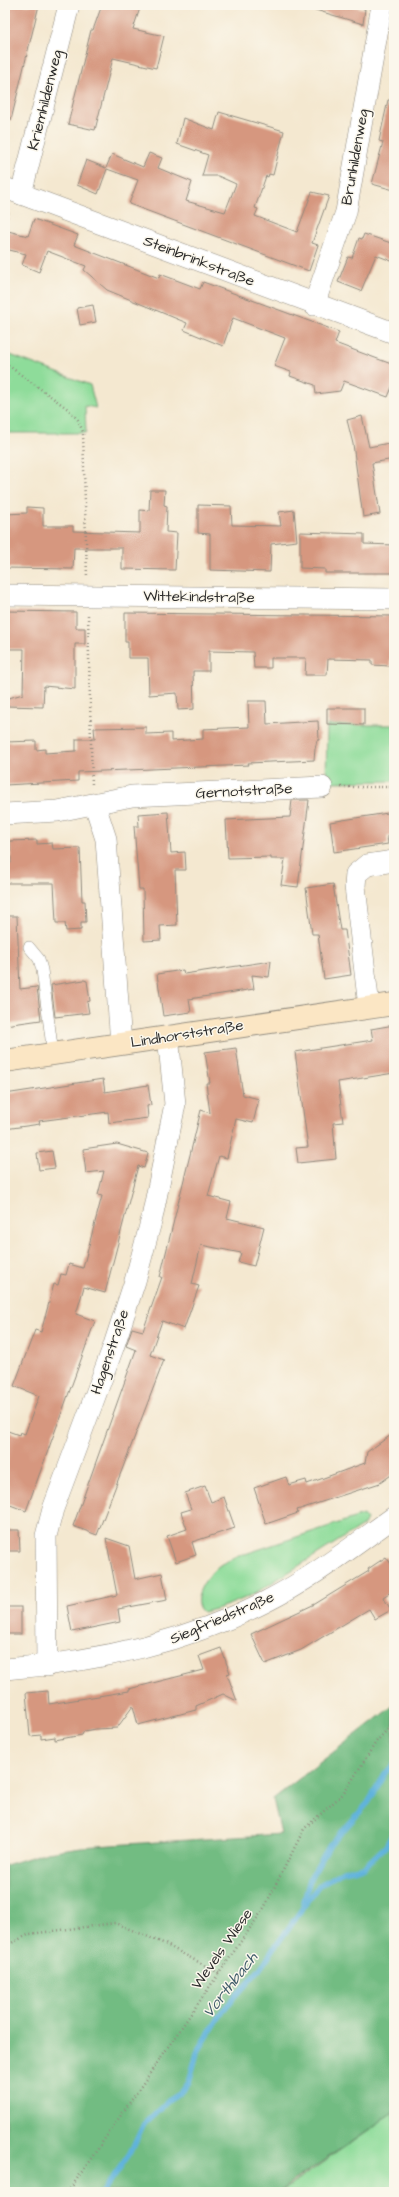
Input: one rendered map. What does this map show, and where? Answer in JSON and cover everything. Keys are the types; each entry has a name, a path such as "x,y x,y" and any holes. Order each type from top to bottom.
{"street":[{"name":"Kriemhildenweg","path":"13,191 68,5"},
{"name":"Brunhildenweg","path":"314,305 346,212 382,5"},
{"name":"Steinbrinkstraße","path":"13,191 314,305 394,333"},
{"name":"Wittekindstraße","path":"5,595 394,599"},
{"name":"Gernotstraße","path":"5,814 58,811 95,805 132,796 322,787"},
{"path":"95,805 106,839 121,1044"},
{"path":"369,1007 355,886 356,874 367,866 394,861"},
{"name":"Lindhorststraße","path":"5,1061 394,1004"},
{"name":"Hagenstraße","path":"47,1666 46,1536 53,1509 123,1318 152,1218 175,1104 168,1036"},
{"name":"Siegfriedstraße","path":"5,1669 47,1666 130,1651 189,1635 265,1602 329,1564 394,1517"}],"lane":[{"path":"29,947 39,959 42,970 53,1054"}],"path":[{"path":"5,364 68,409 78,420 83,432 91,779 95,805"},
{"path":"322,787 394,787"},
{"name":"Wevels Wiese","path":"68,2192 264,1908 304,1829 344,1793 376,1742 394,1722"},
{"path":"5,1946 30,1934 115,1923 163,1943 219,1973"}],"green space":[{"path":"5,353 90,385 96,408 85,406 86,433 5,433"},
{"path":"327,725 394,725 394,781 326,782"},
{"path":"363,1515 367,1520 364,1525 257,1592 231,1604 203,1612 199,1607 198,1601 201,1587 210,1574 222,1564 236,1557"},
{"path":"394,1705 394,2112 278,2192 5,2192 5,1865 47,1852 81,1847 281,1834 273,1799"},
{"path":"394,2112 394,2192 278,2192 291,2185"}],"building":[{"path":"5,5 39,5 11,120 5,119"},
{"path":"102,5 141,5 133,29 164,36 156,68 113,58 95,130 68,124 91,30 93,30"},
{"path":"313,5 347,5 365,9 363,24 312,9"},
{"path":"388,100 394,100 394,190 372,184 383,142 379,141"},
{"path":"219,112 284,131 273,175 269,174 268,177 266,176 255,208 258,209 255,216 297,232 312,192 329,196 312,243 318,245 309,271 129,204 138,180 107,169 98,194 77,185 86,160 106,168 112,154 143,167 149,153 162,158 158,168 192,182 186,201 225,212 236,184 218,176 202,176 208,155 177,144 183,118 214,130"},
{"path":"34,219 78,235 74,245 159,278 160,274 200,289 203,282 339,332 335,343 394,365 394,382 388,397 344,381 340,391 316,394 315,385 290,376 291,372 274,366 285,338 233,318 223,346 184,330 187,323 107,290 84,270 86,266 47,251 39,272 22,265 26,254 5,249 5,241 8,231 28,236"},
{"path":"364,234 394,244 394,262 376,255 361,291 338,282 348,257 352,258 359,238 362,239"},
{"path":"93,305 96,322 80,325 77,308"},
{"path":"362,416 369,447 394,442 394,459 372,463 380,514 363,517 353,444 347,420"},
{"path":"150,490 165,490 164,505 167,506 166,532 177,533 175,570 122,569 122,548 74,548 73,569 5,568 5,514 27,513 27,507 43,508 43,526 73,526 73,531 140,533 140,510 149,511"},
{"path":"198,505 231,506 232,525 281,526 279,512 294,510 297,541 271,544 270,572 210,570 210,534 198,533"},
{"path":"300,532 364,534 364,544 394,545 394,573 325,573 325,569 300,568"},
{"path":"5,611 76,612 76,628 85,628 85,644 75,644 75,689 44,686 43,707 5,706 5,699 23,694 24,649 5,649"},
{"path":"125,613 394,616 394,641 391,641 390,666 372,665 372,660 328,659 327,675 305,675 306,658 271,658 271,668 254,668 253,652 209,651 209,671 193,671 194,709 178,710 177,693 149,695 148,658 128,658 128,642 125,642"},
{"path":"248,701 266,701 267,724 318,721 319,740 317,740 314,760 248,763 249,765 78,772 78,781 5,785 5,742 36,741 36,750 45,749 45,753 76,751 76,739 95,739 94,728 146,727 146,734 171,733 171,741 203,739 203,729 249,727"},
{"path":"327,708 364,708 364,725 327,724"},
{"path":"292,800 309,800 298,887 281,885 285,859 271,859 271,857 228,858 226,820 290,817"},
{"path":"168,812 171,853 185,852 186,870 175,870 177,925 160,926 161,940 144,941 143,889 139,889 134,826 139,826 138,814"},
{"path":"394,812 394,836 387,836 388,844 334,852 330,822"},
{"path":"37,840 37,844 52,843 53,849 80,848 82,901 85,901 86,922 81,922 81,930 66,931 65,923 56,923 54,883 5,883 5,863 11,863 10,841"},
{"path":"333,884 340,930 345,930 351,975 324,979 318,934 312,934 306,888"},
{"path":"5,916 17,916 20,989 37,987 41,1020 5,1025"},
{"path":"271,961 269,977 252,975 254,989 189,999 191,1012 163,1016 157,974 183,970 184,974"},
{"path":"84,980 87,981 90,1001 87,1002 89,1013 55,1017 51,985"},
{"path":"394,1025 394,1073 338,1082 343,1122 333,1123 336,1159 298,1163 296,1148 308,1147 295,1052 373,1040 371,1029"},
{"path":"236,1048 243,1095 259,1099 253,1123 236,1119 227,1158 219,1156 208,1196 231,1202 227,1218 264,1227 254,1266 238,1262 241,1253 201,1245 192,1284 199,1286 184,1329 162,1321 150,1355 164,1360 97,1535 73,1526 136,1350 126,1346 132,1328 143,1331 162,1277 160,1277 201,1110 210,1113 206,1083 210,1083 205,1052"},
{"path":"103,1079 105,1092 148,1085 151,1105 147,1106 148,1118 109,1123 108,1112 39,1121 40,1124 5,1129 5,1094"},
{"path":"117,1144 148,1153 144,1168 138,1166 105,1293 84,1287 76,1314 95,1321 26,1511 5,1503 5,1430 19,1435 20,1432 25,1434 39,1396 14,1386 35,1330 41,1332 54,1284 58,1285 61,1274 66,1275 69,1264 83,1268 102,1196 98,1195 104,1171 86,1173 83,1149"},
{"path":"52,1151 55,1168 39,1170 37,1153"},
{"path":"394,1433 394,1473 380,1483 297,1510 298,1513 266,1524 254,1488 286,1477 289,1485 306,1480 307,1484 365,1463 367,1452"},
{"path":"205,1486 211,1502 224,1497 235,1528 192,1542 196,1555 176,1562 167,1536 187,1529 181,1512 191,1509 185,1493"},
{"path":"5,1530 19,1530 20,1551 5,1551"},
{"path":"106,1538 129,1546 135,1579 162,1573 167,1600 118,1609 120,1622 72,1632 67,1606 117,1595"},
{"path":"386,1557 394,1568 394,1590 383,1597 391,1610 375,1619 369,1609 301,1650 265,1664 251,1634 315,1604 369,1571 368,1569"},
{"path":"5,1607 21,1607 21,1634 5,1634"},
{"path":"221,1648 230,1673 227,1674 237,1701 223,1694 196,1706 196,1710 138,1725 133,1706 117,1728 84,1731 82,1735 55,1740 55,1737 41,1739 41,1735 30,1736 26,1693 48,1691 49,1704 129,1691 129,1689 204,1670 199,1656"}],"waterway":[{"name":"Vorthbach","path":"303,1905 310,1879 330,1845 368,1803 386,1773 394,1764"},
{"name":"Vorthbach","path":"103,2192 130,2153 143,2125 168,2101 181,2093 189,2082 197,2053 225,2008 259,1970 318,1886 343,1871 364,1867 386,1846 394,1831"}]}
